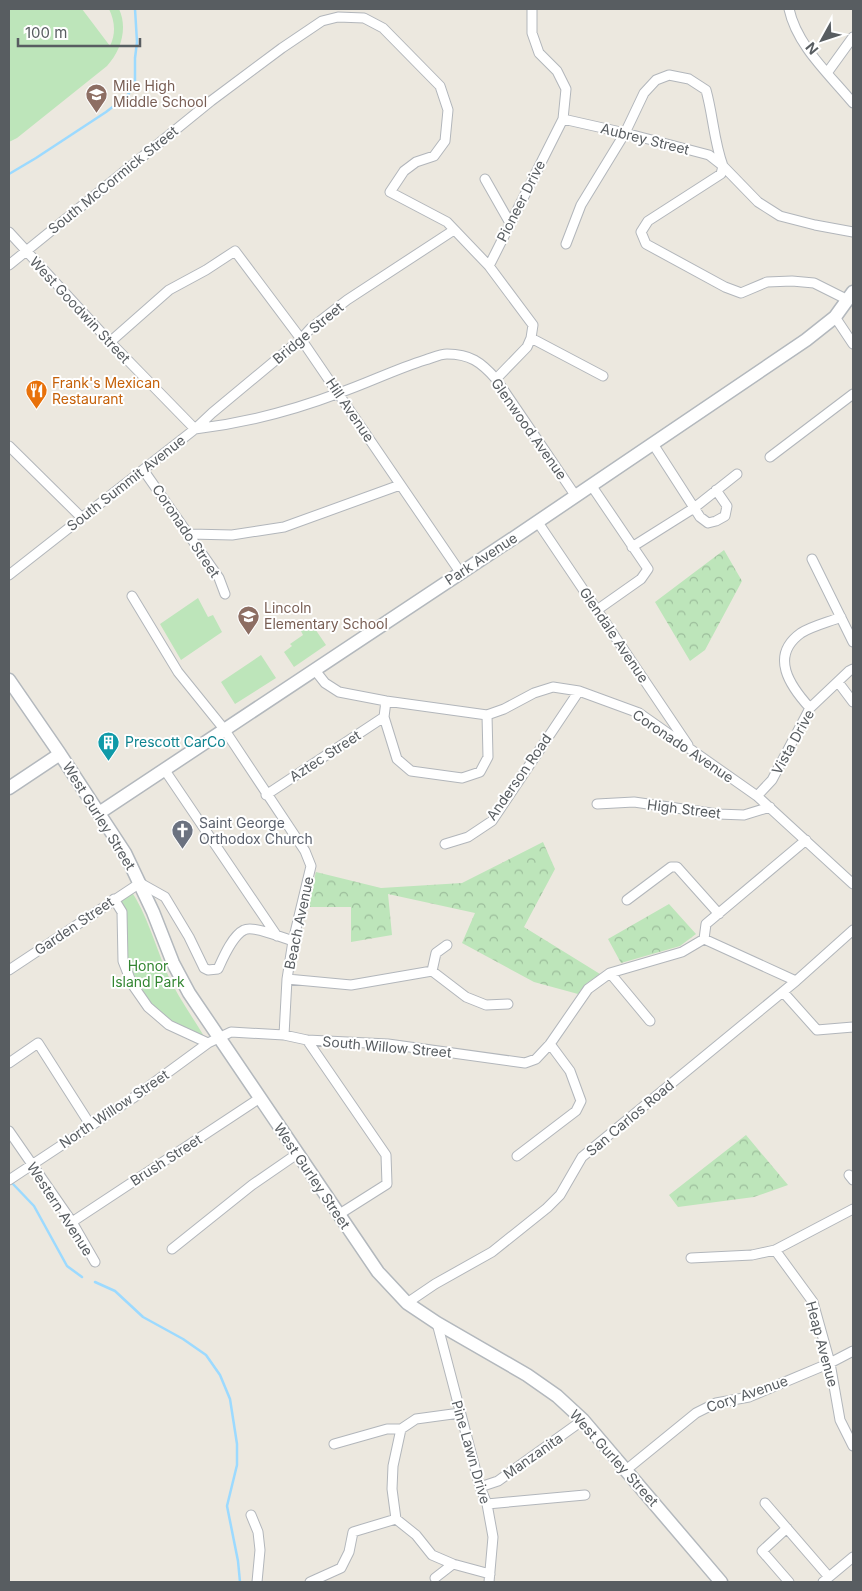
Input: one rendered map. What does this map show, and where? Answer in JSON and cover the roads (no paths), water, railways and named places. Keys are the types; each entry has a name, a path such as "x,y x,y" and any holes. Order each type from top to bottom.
{"main road":[{"name":"Park Avenue","path":"99,813 806,340 835,317 850,296"},
{"name":"West Gurley Street","path":"9,680 125,853 153,912 173,963 213,1040 260,1098 378,1272 407,1302 437,1323 527,1375 557,1396 583,1420 722,1582"},
{"path":"9,788 60,754"}],"street":[{"name":"Pioneer Drive","path":"489,266 563,120 566,89 557,71 539,53 532,33 532,9"},
{"path":"789,9 792,22 805,45 853,104"},
{"name":"South McCormick Street","path":"9,265 219,94 314,26 322,21 338,17 364,18 384,28 440,86 448,110 446,141 434,156 416,162 404,171 390,192 447,222 454,230"},
{"path":"827,72 853,37"},
{"path":"566,244 582,205 625,133 644,93 656,80 669,75 689,80 706,90 723,166 721,174 648,221 641,232 646,244 725,288 740,293 767,282 792,280 814,283 850,296"},
{"name":"Aubrey Street","path":"563,120 625,133 709,155 723,166 758,202 780,216 853,232"},
{"path":"484,179 510,222"},
{"path":"454,230 489,266 533,326 527,347 496,379"},
{"name":"Bridge Street","path":"195,430 212,413 301,339 311,328 347,300 454,230"},
{"name":"West Goodwin Street","path":"9,232 110,342 195,430"},
{"name":"Hill Avenue","path":"110,342 170,290 235,251 301,339 460,572"},
{"path":"835,317 853,344"},
{"path":"531,338 603,376"},
{"name":"South Summit Avenue","path":"9,575 195,430 270,416 339,394 406,366 445,354 466,356 483,364"},
{"name":"Glenwood Avenue","path":"483,364 496,379 575,495"},
{"path":"770,458 853,394"},
{"path":"653,444 700,517 708,523 725,516 727,506 716,490"},
{"path":"9,446 82,518"},
{"name":"Coronado Street","path":"144,471 190,534 219,578 225,594"},
{"path":"632,547 694,508 737,474"},
{"path":"190,534 232,535 284,528 400,485"},
{"path":"591,485 648,569 642,579 597,610"},
{"name":"Glendale Avenue","path":"537,521 691,750"},
{"path":"812,558 853,642"},
{"name":"Beach Avenue","path":"132,596 178,672 224,729 266,795 305,851 311,866 293,941 287,980 284,1036"},
{"path":"810,708 798,694 783,662 788,645 802,632 841,617"},
{"name":"Coronado Avenue","path":"314,669 325,683 339,692 386,701 487,715 504,709 534,693 553,688 579,691 639,713 757,796 853,884"},
{"name":"Vista Drive","path":"757,796 772,780 810,708 853,669"},
{"path":"838,682 853,702"},
{"name":"Anderson Road","path":"445,844 468,837 492,821 579,691"},
{"path":"386,701 384,717 397,759 411,771 462,778 480,772 488,757 487,715"},
{"name":"Aztec Street","path":"266,795 384,717"},
{"path":"164,769 277,936"},
{"name":"High Street","path":"597,804 634,802 718,814 744,815 770,807"},
{"path":"796,982 704,939 706,924 806,840"},
{"path":"627,900 671,867 677,867 719,914"},
{"path":"140,883 165,897 189,937 204,968 208,970 218,969 232,942 244,930 253,929 293,941"},
{"name":"Garden Street","path":"9,970 140,883"},
{"path":"114,899 122,912 123,961 132,984 148,1007 169,1025 213,1040"},
{"name":"San Carlos Road","path":"407,1302 434,1284 492,1252 547,1208 560,1195 582,1157 796,982 853,930"},
{"name":"South Willow Street","path":"213,1040 231,1032 284,1036 307,1040 388,1044 525,1063 536,1059 550,1044 588,989 610,973 682,952 704,939"},
{"path":"432,971 436,953 447,945"},
{"path":"287,980 352,985 432,971 466,997 486,1005 508,1004"},
{"path":"610,973 650,1021"},
{"path":"783,992 817,1030 852,1027"},
{"name":"North Willow Street","path":"9,1180 161,1078 213,1040"},
{"path":"307,1040 386,1155 387,1184 338,1215"},
{"path":"9,1063 38,1043 91,1126"},
{"path":"517,1156 576,1111 581,1101 570,1071 550,1044"},
{"name":"Brush Street","path":"72,1222 260,1098"},
{"name":"Western Avenue","path":"9,1130 31,1165 72,1222 95,1262"},
{"path":"172,1249 252,1185 297,1154"},
{"path":"691,1258 752,1255 775,1250 853,1209"},
{"name":"Heap Avenue","path":"775,1250 813,1302 830,1364 840,1420 853,1446"},
{"name":"Pine Lawn Drive","path":"437,1323 480,1487 487,1504 493,1537 489,1578"},
{"name":"Cory Avenue","path":"626,1470 696,1412 716,1403 749,1397 830,1364 853,1351"},
{"path":"334,1444 387,1429 401,1429 416,1419 460,1413"},
{"name":"Manzanita","path":"480,1487 498,1480 583,1420"},
{"path":"401,1429 392,1466 392,1490 396,1519 416,1535 432,1556 489,1578"},
{"path":"487,1504 586,1495"},
{"path":"765,1503 826,1580 853,1557"},
{"path":"251,1515 258,1532 260,1550 257,1582"},
{"path":"310,1582 341,1568 349,1552 353,1532 396,1519"},
{"path":"786,1528 762,1551 789,1582"},
{"path":"435,1578 453,1564"}],"waterway":[{"path":"9,174 106,112 127,96 135,84 137,42 135,9"},
{"path":"13,1184 34,1206 67,1266 82,1277"},
{"path":"95,1282 115,1291 143,1317 183,1339 206,1355 220,1375 230,1399 237,1444 237,1465 227,1506 238,1561 240,1582"}],"place":[{"name":"Mile High Middle School","path":"97,113"},
{"name":"Frank's Mexican Restaurant","path":"36,410"},
{"name":"Lincoln Elementary School","path":"248,635"},
{"name":"Prescott CarCo","path":"109,761"},
{"name":"Saint George Orthodox Church","path":"183,850"}],"park label":[{"name":"Honor Island Park","path":"148,974"}]}
